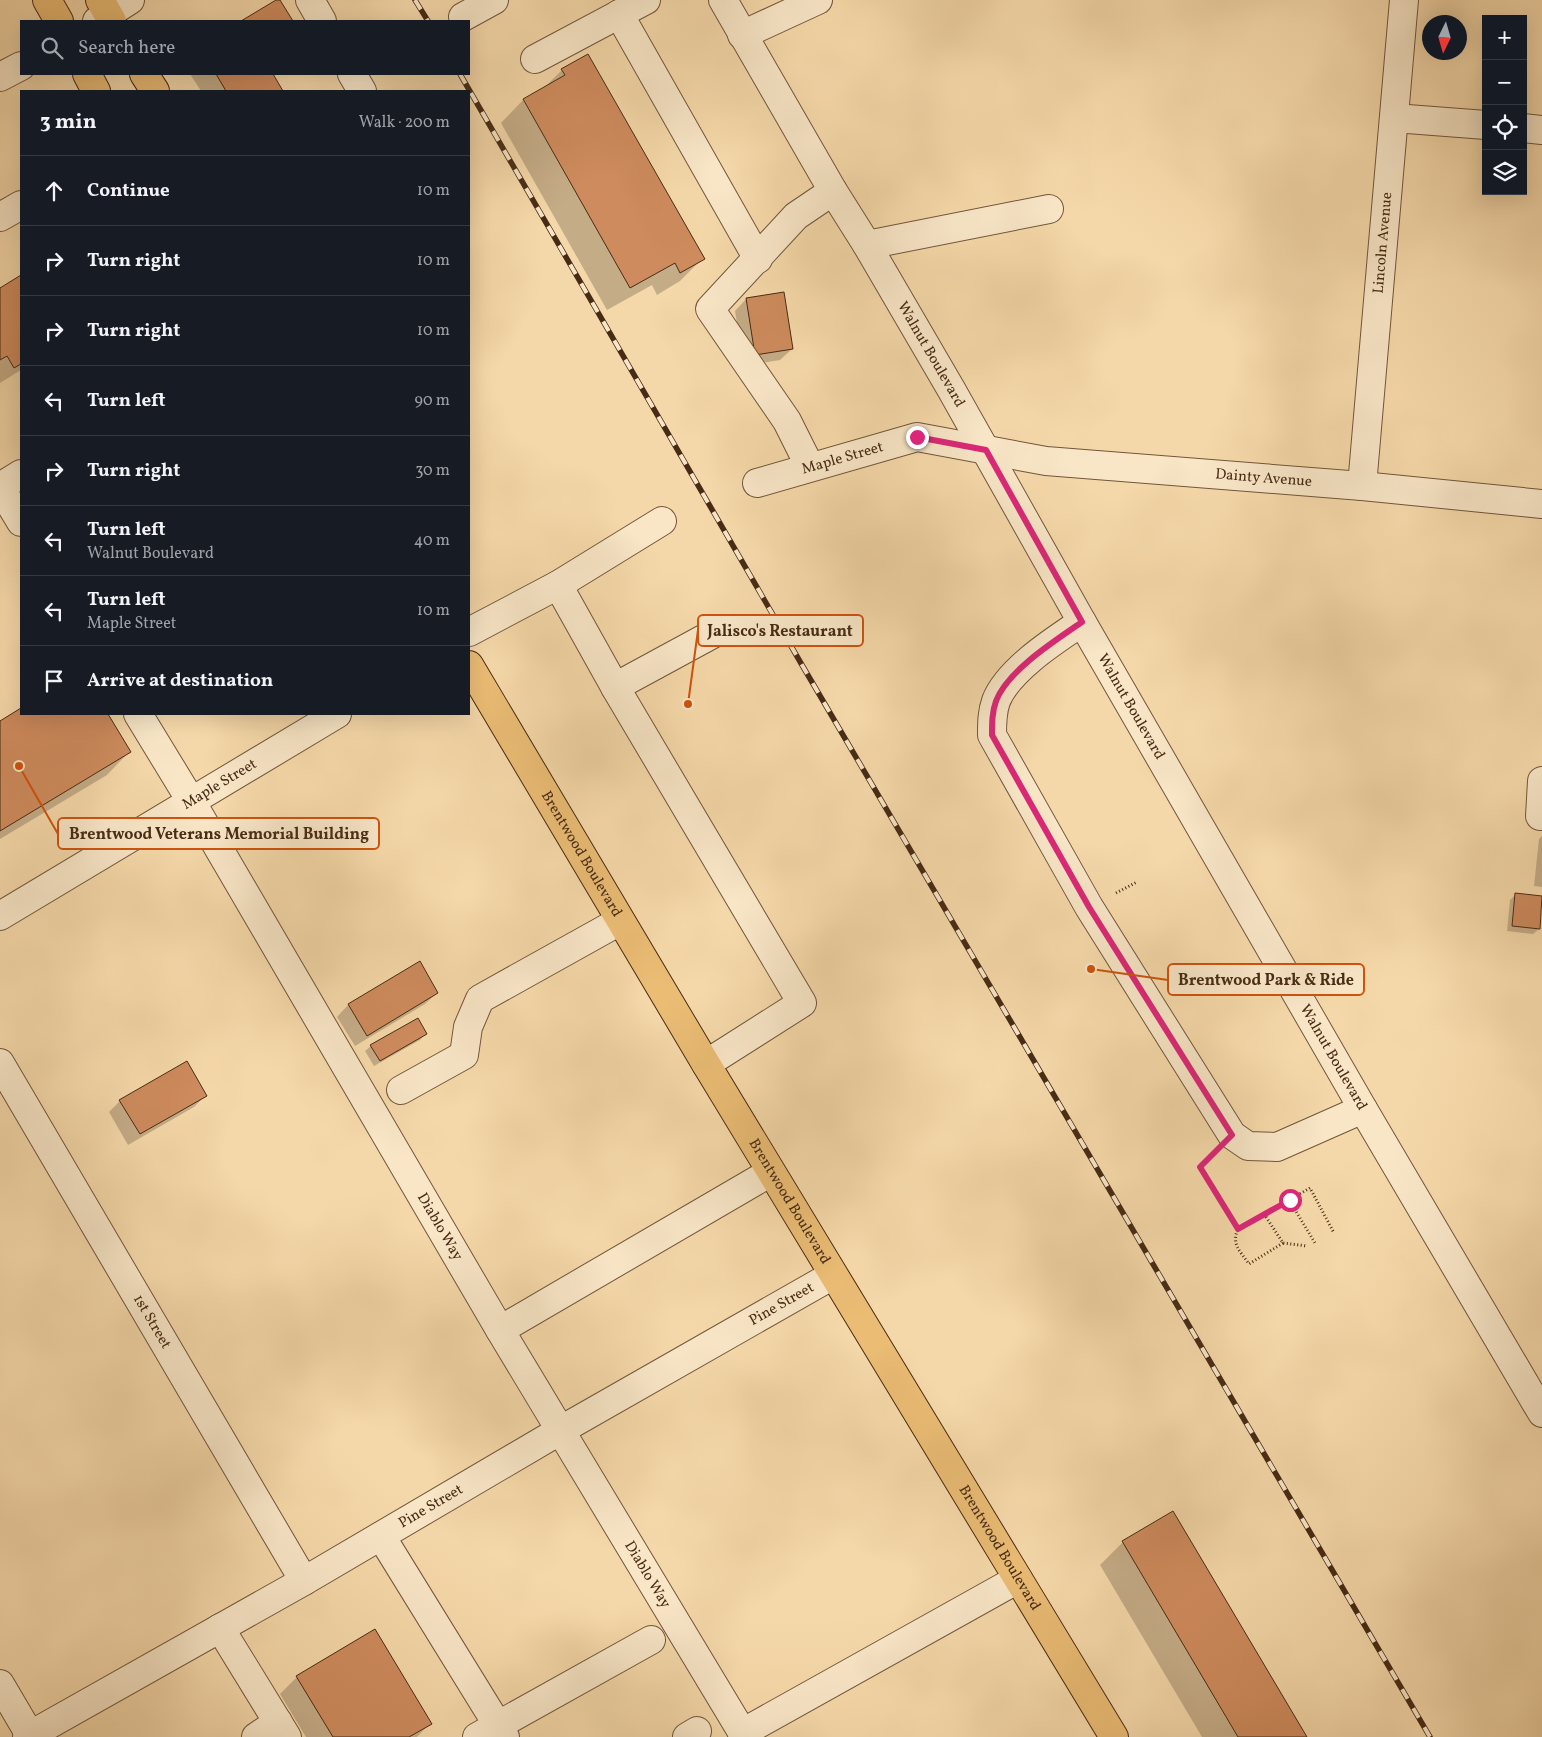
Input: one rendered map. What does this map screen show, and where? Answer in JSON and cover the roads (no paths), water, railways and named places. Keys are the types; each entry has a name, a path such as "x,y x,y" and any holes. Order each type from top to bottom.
{"main road":[{"path":"46,0 58,20"},
{"path":"88,75 95,90"},
{"path":"145,75 154,90"},
{"name":"Brentwood Boulevard","path":"470,667 706,1064 1114,1737"}],"street":[{"path":"310,0 321,20"},
{"path":"463,17 494,0"},
{"path":"535,59 646,0"},
{"name":"Walnut Boulevard","path":"723,0 834,191 868,245 1082,622 1363,1109 1542,1413"},
{"path":"742,35 818,0"},
{"name":"Lincoln Avenue","path":"1362,486 1404,0"},
{"path":"619,14 758,259"},
{"path":"0,77 20,67"},
{"path":"353,75 361,90"},
{"path":"1394,118 1482,125"},
{"path":"1527,128 1542,130"},
{"path":"810,467 787,421 710,309 796,216 834,191"},
{"path":"0,217 20,207"},
{"path":"868,245 1048,209"},
{"name":"Maple Street","path":"757,483 917,437 986,450"},
{"name":"Dainty Avenue","path":"986,450 1046,461 1362,486 1542,504"},
{"path":"20,475 0,487 20,520"},
{"path":"470,631 558,585 662,521"},
{"path":"558,585 615,687 802,1003 706,1064"},
{"path":"1082,622 1046,646 1012,676 997,698 992,714 992,735 1089,907 1232,1135 1248,1146 1277,1147 1363,1109"},
{"path":"615,687 720,630"},
{"name":"Diablo Way","path":"139,715 191,801 500,1330 743,1735"},
{"name":"Maple Street","path":"0,916 335,715"},
{"path":"1540,816 1542,781"},
{"path":"401,1090 464,1055 468,1027 480,999 620,921"},
{"name":"1st Street","path":"0,1063 304,1581"},
{"path":"500,1330 771,1172"},
{"name":"Pine Street","path":"28,1736 304,1581 561,1430 833,1275"},
{"path":"381,1536 494,1733 651,1640"},
{"path":"743,1735 1018,1579"},
{"path":"220,1628 283,1729 256,1737"},
{"path":"0,1684 28,1736"}],"railway":[{"path":"415,0 427,20"},
{"path":"461,75 469,90"},
{"path":"470,91 802,665 1430,1737"}],"place":[{"name":"Jalisco's Restaurant","path":"688,704"},
{"name":"Brentwood Veterans Memorial Building","path":"19,766"},
{"name":"Brentwood Park & Ride","path":"1091,969"}]}
